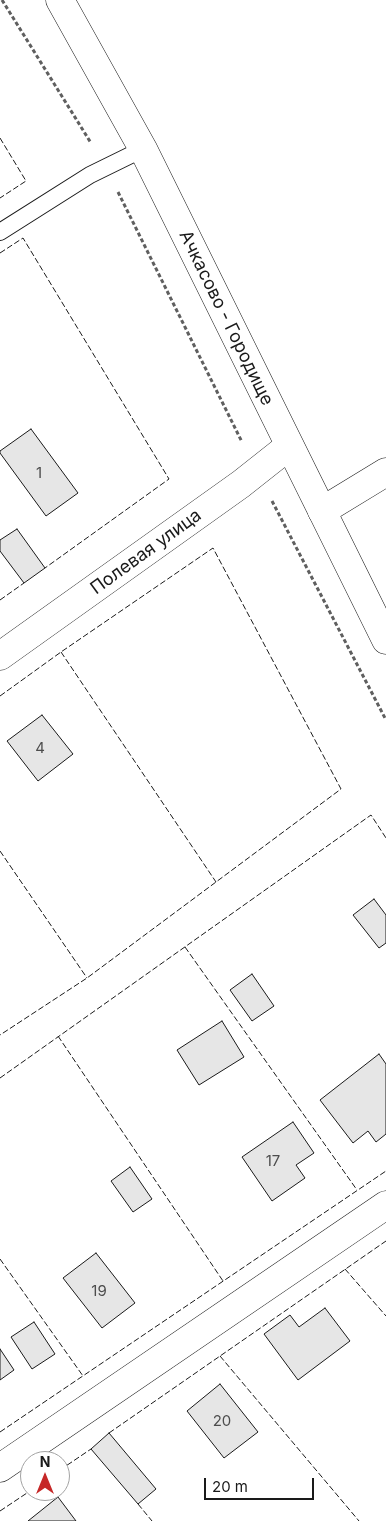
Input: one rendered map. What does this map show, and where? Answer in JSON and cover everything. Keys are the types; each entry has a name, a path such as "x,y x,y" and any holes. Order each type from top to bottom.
{"street":[{"name":"Ачкасово - Городище","path":"60,0 143,149 386,640"},
{"name":"Полевая улица","path":"0,656 241,484 289,446"},
{"path":"322,512 386,472"},
{"path":"0,1468 386,1205"}],"lane":[{"path":"0,232 90,175 143,149"}],"path":[{"path":"2,0 106,167 257,471 386,720"}],"building":[{"path":"31,429 78,493 46,516 0,453 0,451"},
{"path":"17,529 45,568 24,583 0,551 0,540"},
{"path":"42,715 73,754 38,781 7,741"},
{"path":"374,899 386,915 386,943 379,948 353,915"},
{"path":"252,974 274,1006 252,1021 230,990"},
{"path":"222,1021 244,1057 199,1085 177,1050"},
{"path":"379,1054 386,1064 386,1134 376,1142 368,1131 353,1143 320,1100"},
{"path":"293,1122 314,1153 296,1165 305,1178 272,1201 242,1157"},
{"path":"130,1167 152,1199 133,1212 111,1181"},
{"path":"96,1253 135,1303 102,1328 63,1278"},
{"path":"325,1308 350,1341 298,1380 264,1334 290,1315 299,1327"},
{"path":"34,1322 55,1354 32,1369 11,1337"},
{"path":"0,1349 14,1370 0,1380"},
{"path":"220,1384 258,1432 224,1458 187,1411"},
{"path":"109,1433 156,1489 138,1504 91,1449"},
{"path":"53,1501 61,1501 76,1521 28,1521"}],"fence":[{"path":"0,138 26,181 0,198"},
{"path":"0,253 23,238 169,479 45,568"},
{"path":"0,696 213,548 341,789 87,978 0,1035"},
{"path":"0,600 24,583"},
{"path":"61,652 216,882"},
{"path":"0,1078 371,815 386,838"},
{"path":"0,851 87,978"},
{"path":"185,947 357,1190"},
{"path":"58,1036 223,1281"},
{"path":"0,1432 386,1171"},
{"path":"109,1433 386,1241"},
{"path":"0,1259 83,1376"},
{"path":"345,1269 386,1316"},
{"path":"220,1356 359,1521"},
{"path":"70,1463 91,1449"},
{"path":"0,1511 20,1498"},
{"path":"138,1504 152,1521"}]}
